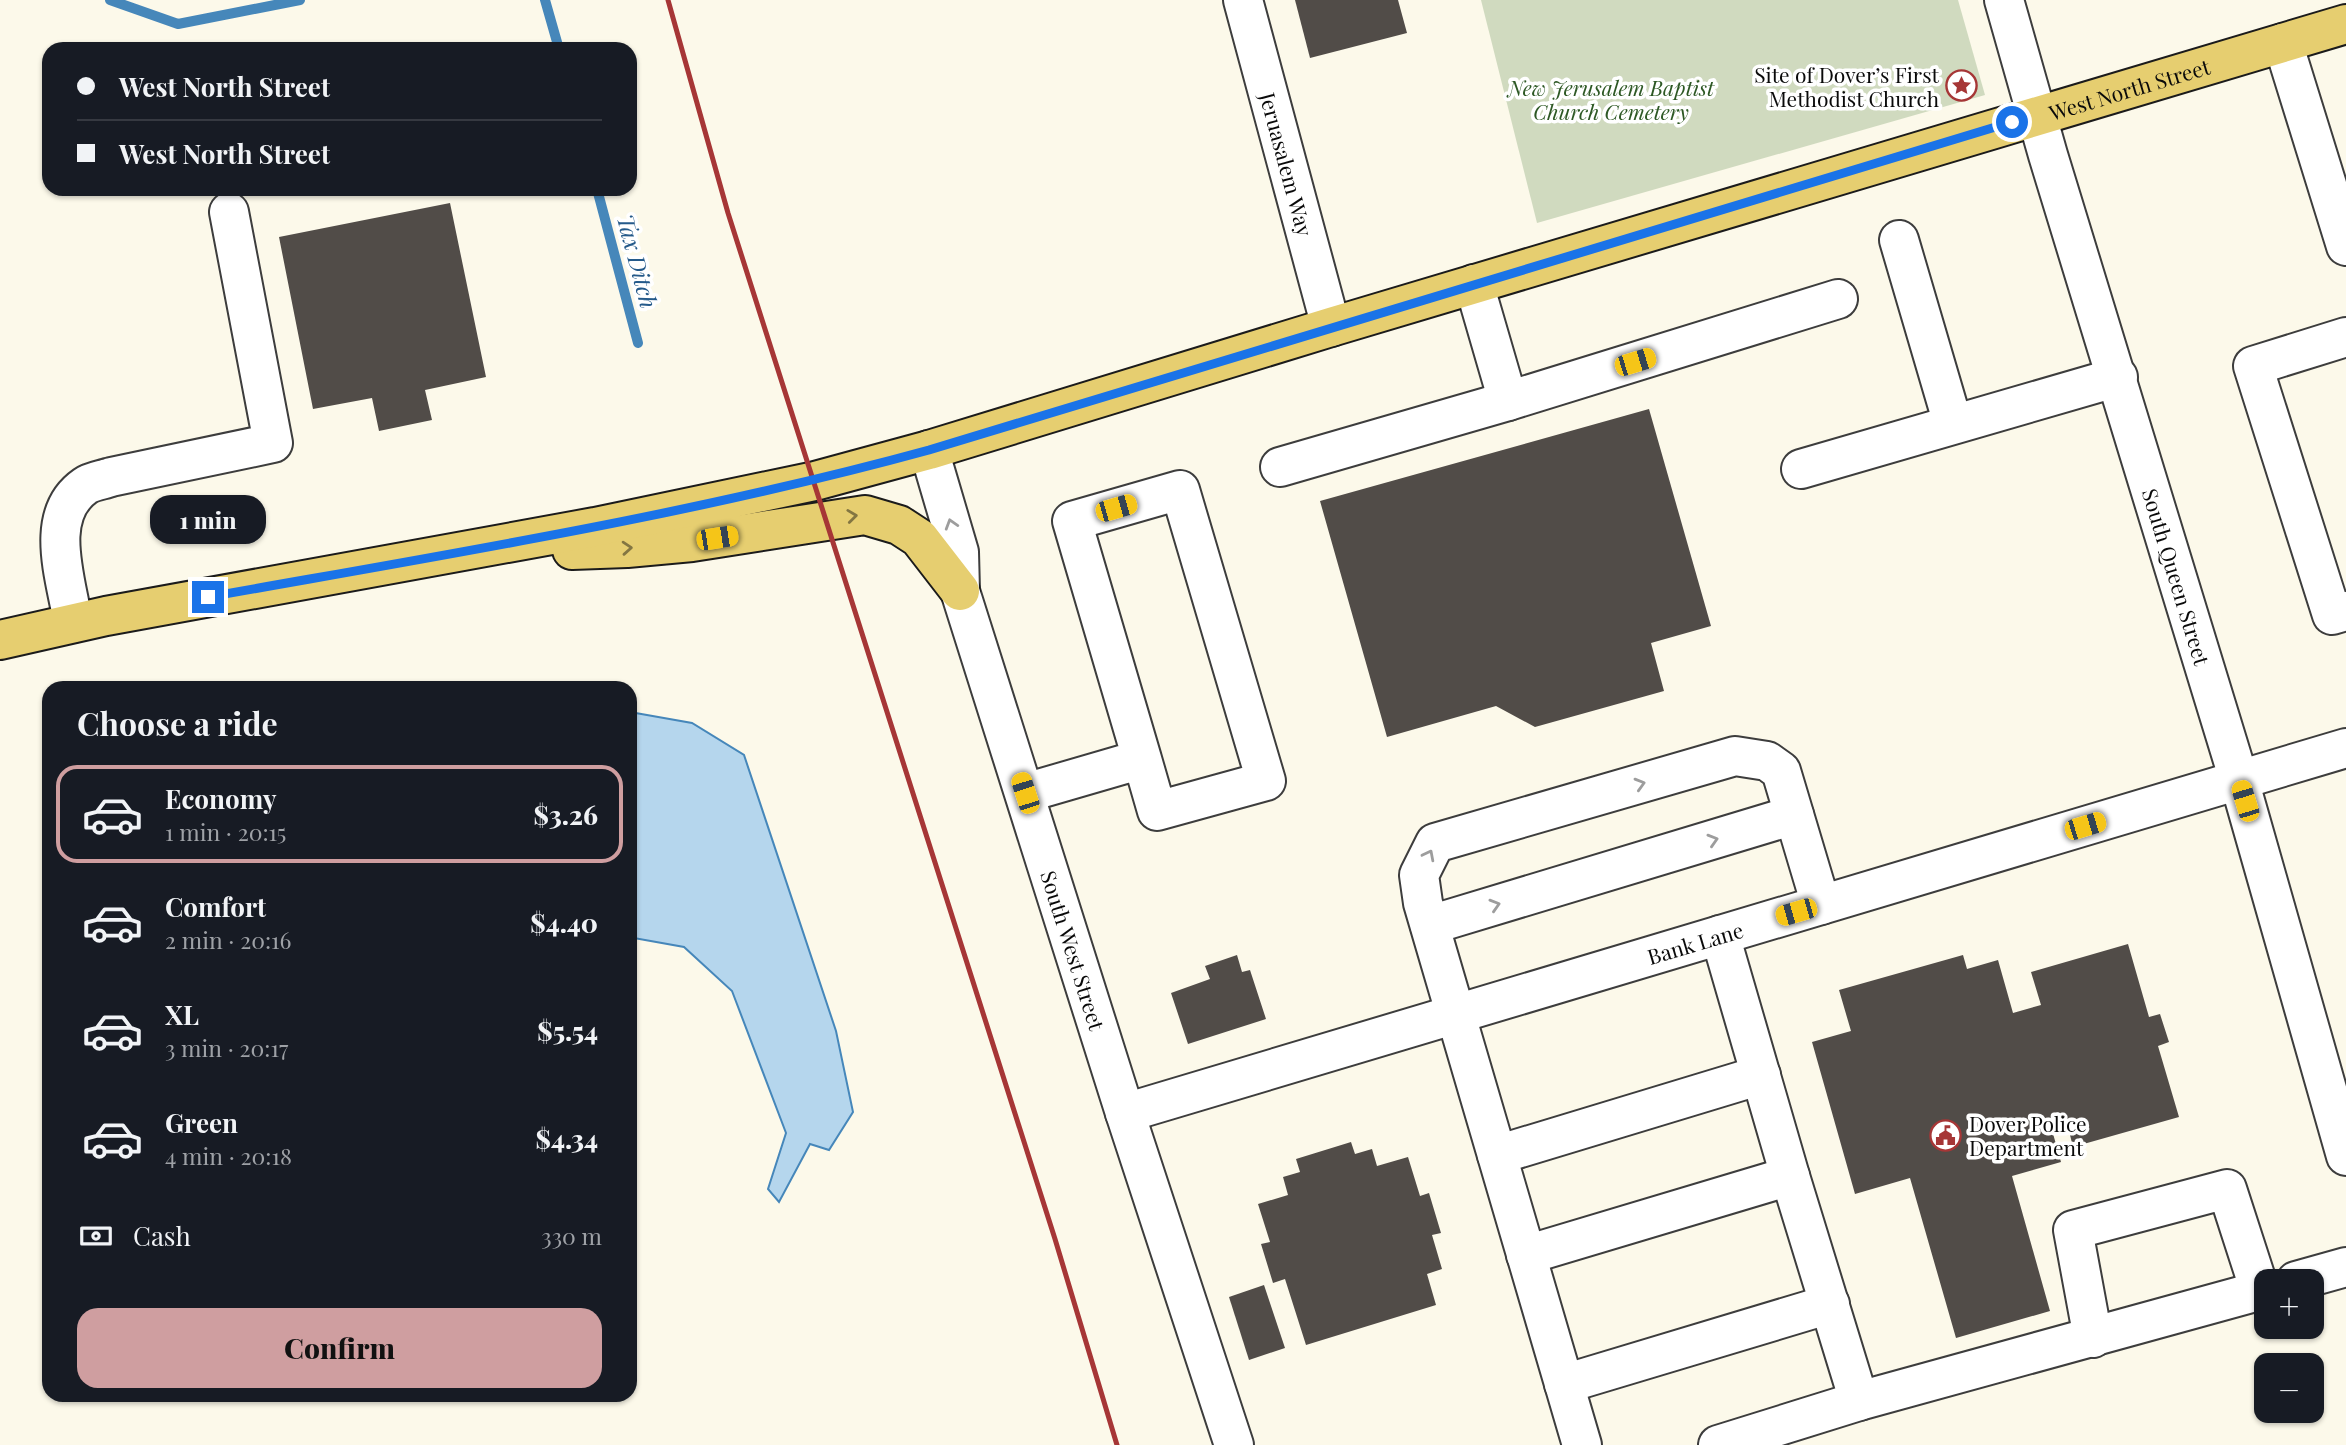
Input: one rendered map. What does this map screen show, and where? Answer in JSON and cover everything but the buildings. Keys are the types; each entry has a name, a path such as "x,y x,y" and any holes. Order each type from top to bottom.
{"main road":[{"name":"West North Street","path":"0,640 73,623 595,527 815,481 929,450 2346,24"},
{"path":"437,555 627,548 692,542 865,515 899,525 919,538 960,591"}],"street":[{"name":"Jeruasalem Way","path":"1243,0 1331,327"},
{"name":"South Queen Street","path":"2004,0 2239,780 2346,1156"},
{"path":"2283,43 2346,246"},
{"path":"73,623 61,546 61,522 68,503 86,485 111,477 273,443 229,212"},
{"path":"1899,240 1953,424"},
{"path":"1475,284 1508,401"},
{"path":"1280,467 1508,401 1838,299"},
{"path":"2346,337 2253,366 2332,615 2346,611"},
{"path":"1801,469 2118,377"},
{"name":"South West Street","path":"929,450 959,552 960,591 1125,1113 1234,1445"},
{"path":"1180,489 1266,781 1157,811 1142,759 1072,521 1180,489"},
{"name":"Bank Lane","path":"1125,1113 2346,748"},
{"path":"1581,1445 1430,925 1419,875 1435,843 1735,756 1767,761 1781,771 1821,905"},
{"path":"1025,793 1142,759"},
{"path":"1430,925 1794,816"},
{"path":"1720,935 1859,1401"},
{"path":"1497,1155 1761,1075"},
{"path":"1526,1255 1790,1176"},
{"path":"2093,1338 2073,1230 2227,1189 2256,1269"},
{"path":"2324,1273 2346,1267"},
{"path":"1718,1445 1859,1401 2254,1293"},
{"path":"1564,1384 1830,1304"}],"green space":[{"name":"New Jerusalem Baptist Church Cemetery","path":"1481,0 1958,0 1985,95 1537,223"}],"water":[{"path":"637,713 692,723 744,755 836,1031 853,1112 829,1150 810,1144 779,1202 768,1189 786,1133 732,991 684,947 637,939"}],"waterway":[{"name":"Tax Ditch","path":"110,0 178,24 300,0"},
{"name":"Tax Ditch","path":"545,0 557,42"},
{"name":"Tax Ditch","path":"599,196 638,343"}],"railway":[{"path":"668,0 728,213 1055,1239 1117,1445"}],"place":[{"name":"Site of Dover’s First Methodist Church","path":"1962,86"},
{"name":"Dover Police Department","path":"1946,1135"}],"route":[{"path":"208,597 595,527 815,481 929,450 2012,122"}]}
